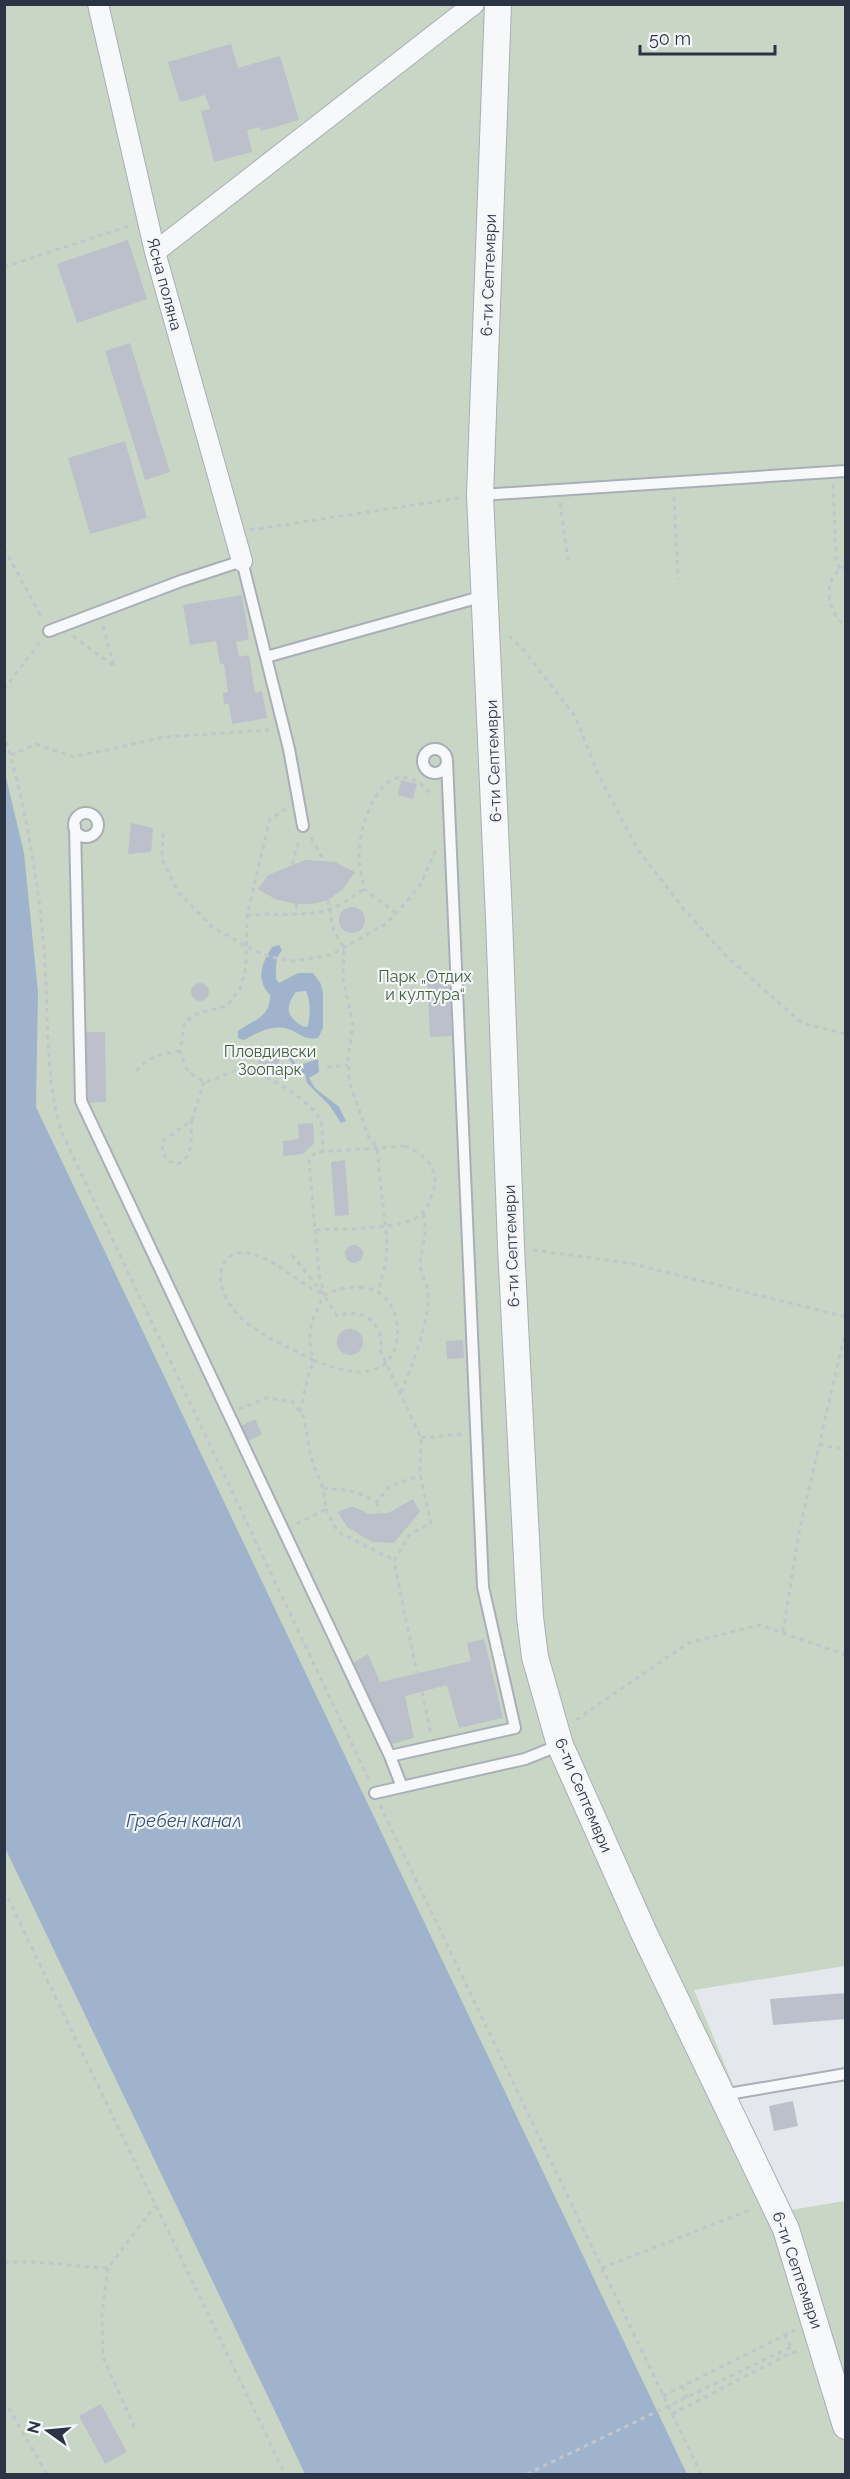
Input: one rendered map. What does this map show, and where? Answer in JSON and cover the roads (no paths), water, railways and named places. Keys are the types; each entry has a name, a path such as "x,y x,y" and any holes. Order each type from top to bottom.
{"street":[{"name":"Ясна поляна","path":"98,4 155,252 242,561"},
{"path":"155,252 474,4"},
{"name":"6-ти Септември","path":"498,4 480,495 511,1247 530,1617 536,1657 559,1739 643,1931 774,2200 786,2229 846,2426"}],"lane":[{"path":"480,495 846,471"},
{"path":"49,632 242,561 284,728 303,826"},
{"path":"266,657 485,605"},
{"path":"390,1756 515,1728 483,1587 447,761"},
{"path":"75,826 81,1101 390,1756 402,1787"},
{"path":"375,1794 525,1759 559,1739"},
{"path":"722,2095 846,2074"}],"water":[{"name":"Гребен канал","path":"5,773 24,853 38,992 36,1107 687,2474 305,2474 5,1848"},
{"path":"279,945 282,950 276,964 276,979 279,983 298,973 313,973 321,984 323,1028 318,1038 307,1038 279,1027 267,1029 244,1040 238,1038 238,1031 260,1017 268,1008 270,995 261,977 265,959 272,947","holes":["306,991 308,1026 304,1027 294,1020 289,1007 296,992"]},
{"path":"291,1048 292,1059 299,1068 304,1069 303,1064 318,1059 319,1072 309,1078 315,1088 339,1107 346,1121 341,1123 330,1106 307,1083 305,1074 297,1070 289,1059"}],"park label":[{"name":"Парк „Отдих и култура“","path":"425,985"},
{"name":"Пловдивски Зоопарк","path":"270,1060"}]}
